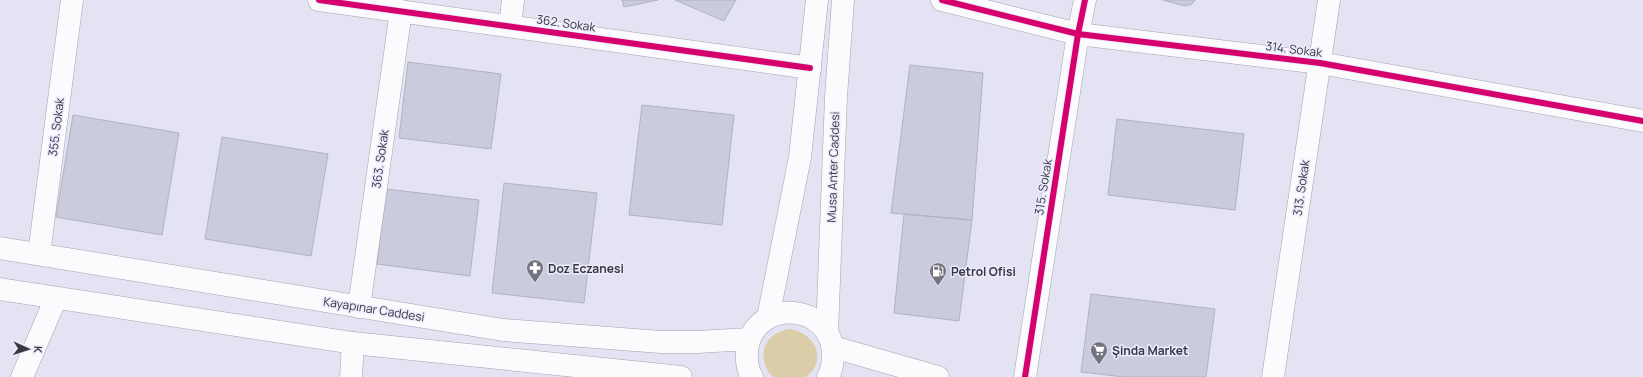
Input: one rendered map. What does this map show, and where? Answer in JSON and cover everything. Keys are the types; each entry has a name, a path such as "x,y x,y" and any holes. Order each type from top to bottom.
{"street":[{"name":"355. Sokak","path":"39,254 72,0"},
{"name":"362. Sokak","path":"319,0 810,68"},
{"path":"510,26 513,0"},
{"path":"768,318 800,157 817,0"},
{"name":"Musa Anter Caddesi","path":"828,377 833,362 830,340 836,97 843,0"},
{"name":"314. Sokak","path":"942,0 1078,34 1320,63 1643,122"},
{"name":"315. Sokak","path":"1025,377 1078,34 1085,0"},
{"name":"313. Sokak","path":"1273,377 1329,0"},
{"name":"363. Sokak","path":"359,307 401,11"},
{"name":"Kayapınar Caddesi","path":"0,248 503,330 661,342 697,342 750,339"},
{"path":"0,289 353,342 681,377"},
{"path":"22,377 56,298"},
{"path":"752,377 747,363 747,351 750,339 757,327 768,318 780,313 794,312 807,316 819,323 830,340 938,377"},
{"path":"351,377 353,342"}],"shaded area":[{"path":"789,329 798,331 805,335 816,347 817,362 813,370 806,377 774,377 769,373 765,366 764,351 768,340 777,333"}],"building":[{"path":"622,0 658,0 624,7"},
{"path":"675,0 736,0 724,21"},
{"path":"1163,0 1195,0 1192,4 1185,6"},
{"path":"408,62 501,74 491,149 399,138"},
{"path":"910,65 983,73 972,220 891,213"},
{"path":"642,105 734,115 722,225 629,215"},
{"path":"73,115 179,133 162,235 56,217"},
{"path":"1117,119 1244,134 1235,210 1108,195"},
{"path":"222,137 328,154 311,256 205,239"},
{"path":"504,183 597,193 584,303 492,293"},
{"path":"386,189 479,200 470,276 377,264"},
{"path":"904,214 972,220 959,321 894,313"},
{"path":"1091,294 1215,309 1206,377 1124,377 1081,372"}],"cycle path":[{"path":"319,0 810,68"},
{"path":"942,0 1078,34 1320,63 1643,121"},
{"path":"1025,377 1078,34 1085,0"}],"place":[{"name":"Doz Eczanesi","path":"535,283"},
{"name":"Petrol Ofisi","path":"938,286"},
{"name":"Şinda Market","path":"1099,365"}]}
